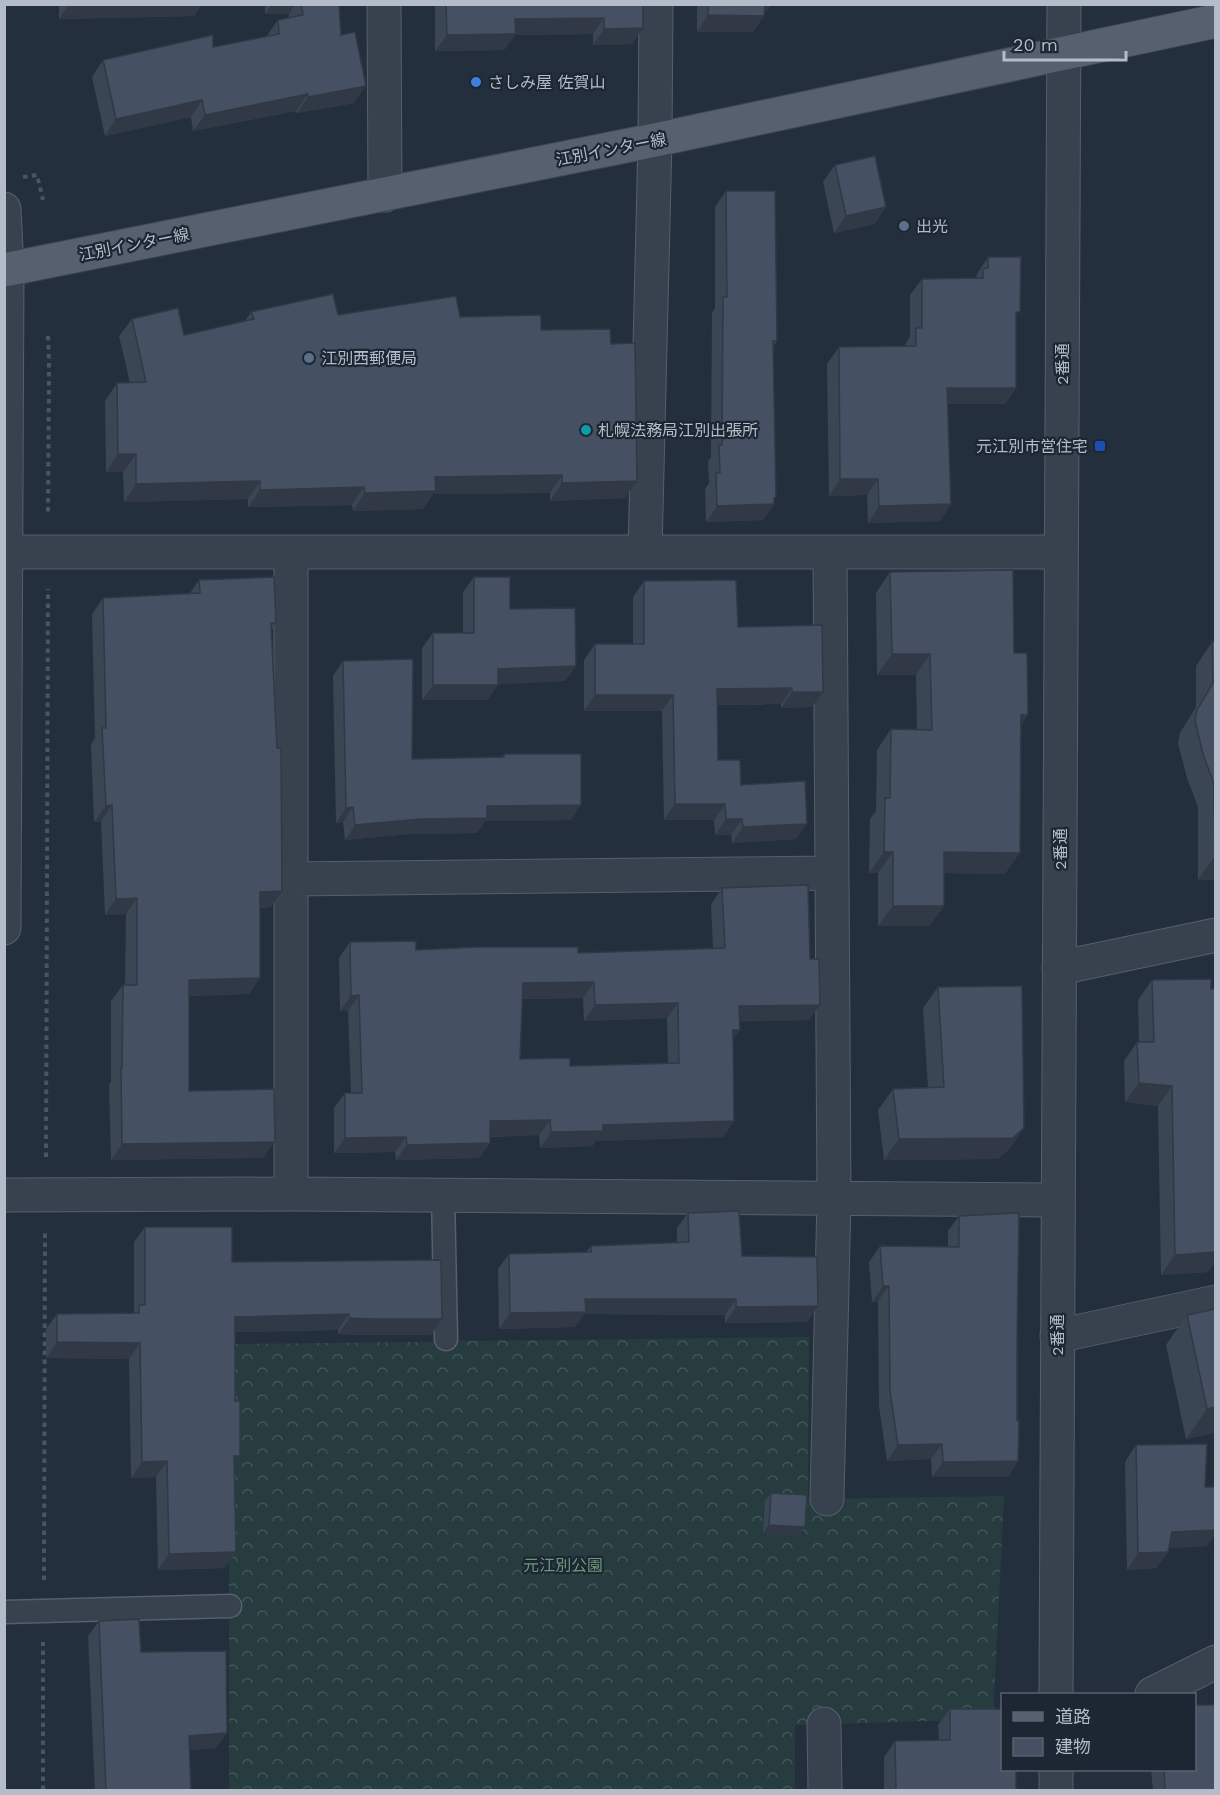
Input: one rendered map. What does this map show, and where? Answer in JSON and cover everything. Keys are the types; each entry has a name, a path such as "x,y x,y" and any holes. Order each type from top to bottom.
{"main road":[{"name":"江別インター線","path":"6,269 655,140 1215,21"}],"street":[{"path":"384,4 385,195"},
{"path":"645,552 656,4"},
{"name":"2番通","path":"1056,1693 1064,4"},
{"path":"4,209 6,269 4,928"},
{"path":"6,552 1061,552"},
{"path":"291,552 291,1194"},
{"path":"827,1499 834,1199 830,552"},
{"path":"291,879 832,873"},
{"path":"1059,968 1215,935"},
{"path":"4,1195 291,1194 1058,1200"},
{"path":"1057,1336 1215,1302"},
{"path":"1156,1693 1215,1662"},
{"path":"824,1724 825,1791"},
{"path":"1056,1771 1056,1791"}],"lane":[{"path":"442,1195 447,1340"},
{"path":"4,1612 230,1606"}],"path":[{"path":"19,178 37,175 44,203"},
{"path":"43,1791 48,336"}],"green space":[{"name":"元江別公園","path":"809,1337 808,1499 1004,1496 993,1719 795,1725 795,1790 229,1790 229,1344 430,1342 446,1339 464,1341"}],"building":[{"path":"301,4 339,4 341,35 355,32 366,86 308,97 308,94 205,115 202,100 116,119 103,60 213,35 213,47 279,34 278,20 303,15"},
{"path":"446,4 643,4 643,28 604,29 604,18 515,19 516,34 447,35"},
{"path":"708,4 765,4 764,16 708,15"},
{"path":"875,156 886,207 846,216 835,165"},
{"path":"726,191 775,191 777,341 773,341 776,497 774,504 717,506 716,473 720,473 719,445 722,445 723,297 727,297"},
{"path":"988,257 1021,257 1020,312 1016,312 1016,388 947,388 951,504 879,506 878,479 840,479 839,347 916,346 916,328 922,328 922,279 983,278 983,269 988,268"},
{"path":"333,294 338,315 456,296 460,317 541,315 541,330 610,329 611,344 635,343 637,481 562,483 562,475 435,477 436,491 365,493 364,487 260,490 260,481 136,484 136,454 118,454 117,383 146,382 132,319 178,308 184,335 254,319 251,312"},
{"path":"1013,570 1014,653 1027,653 1028,715 1021,715 1020,853 944,852 944,906 893,906 893,852 884,852 885,798 890,798 891,729 932,730 930,654 892,654 890,572"},
{"path":"274,577 276,623 271,623 277,748 281,748 282,891 260,892 260,978 189,980 189,1091 274,1089 275,1142 122,1144 123,985 137,985 137,898 116,899 112,805 106,806 102,728 106,728 103,598 200,593 199,580"},
{"path":"474,577 510,577 510,609 575,608 576,666 498,669 498,685 433,685 433,633 474,633"},
{"path":"736,580 738,627 822,625 823,692 792,692 792,688 717,689 718,760 740,760 741,785 805,781 807,824 743,827 742,819 726,819 725,804 675,804 673,695 595,695 595,644 644,644 644,581"},
{"path":"1212,642 1215,642 1215,856 1214,784 1203,754 1195,720 1197,710 1213,683"},
{"path":"413,659 412,759 504,757 504,754 581,754 581,805 487,806 487,818 420,819 355,825 353,807 346,808 343,661"},
{"path":"808,885 810,959 819,959 820,1005 739,1006 740,1030 733,1030 734,1121 603,1125 603,1131 551,1132 550,1120 490,1121 490,1143 407,1145 406,1137 345,1138 345,1093 362,1093 359,995 351,996 350,942 416,941 416,950 478,947 578,947 578,953 725,948 722,888","holes":["594,982 595,1005 678,1003 679,1063 570,1066 570,1058 520,1059 523,983"]},
{"path":"1211,979 1211,989 1215,989 1215,1252 1175,1255 1172,1086 1139,1083 1137,1042 1154,1042 1152,980"},
{"path":"1022,986 1024,1128 1013,1138 899,1139 893,1089 944,1087 938,987"},
{"path":"739,1211 742,1256 817,1257 818,1306 736,1307 736,1299 585,1299 586,1312 510,1313 509,1254 591,1252 591,1246 689,1242 688,1213"},
{"path":"1019,1213 1018,1461 943,1462 942,1444 898,1445 890,1391 889,1286 883,1286 880,1246 959,1247 959,1216"},
{"path":"145,1227 232,1227 232,1262 441,1260 442,1319 350,1318 349,1314 235,1317 235,1401 240,1401 240,1456 234,1456 236,1552 169,1554 167,1461 142,1462 140,1343 57,1342 57,1314 139,1313 139,1305 145,1305"},
{"path":"1215,1309 1215,1407 1207,1409 1187,1315"},
{"path":"1207,1444 1205,1487 1215,1487 1215,1530 1172,1532 1168,1552 1138,1553 1136,1445"},
{"path":"771,1493 807,1495 805,1527 769,1525"},
{"path":"139,1619 141,1652 226,1651 227,1733 189,1736 191,1791 106,1791 99,1621"},
{"path":"1196,1705 1215,1705 1215,1791 1165,1791 1164,1771 1196,1771"},
{"path":"950,1709 1001,1709 1001,1771 1016,1771 1016,1791 896,1791 895,1741 950,1740"}],"place":[{"name":"さしみ屋 佐賀山","path":"476,82"},
{"name":"出光","path":"904,226"},
{"name":"江別西郵便局","path":"309,358"},
{"name":"札幌法務局江別出張所","path":"586,430"},
{"name":"元江別市営住宅","path":"1100,446"}]}
